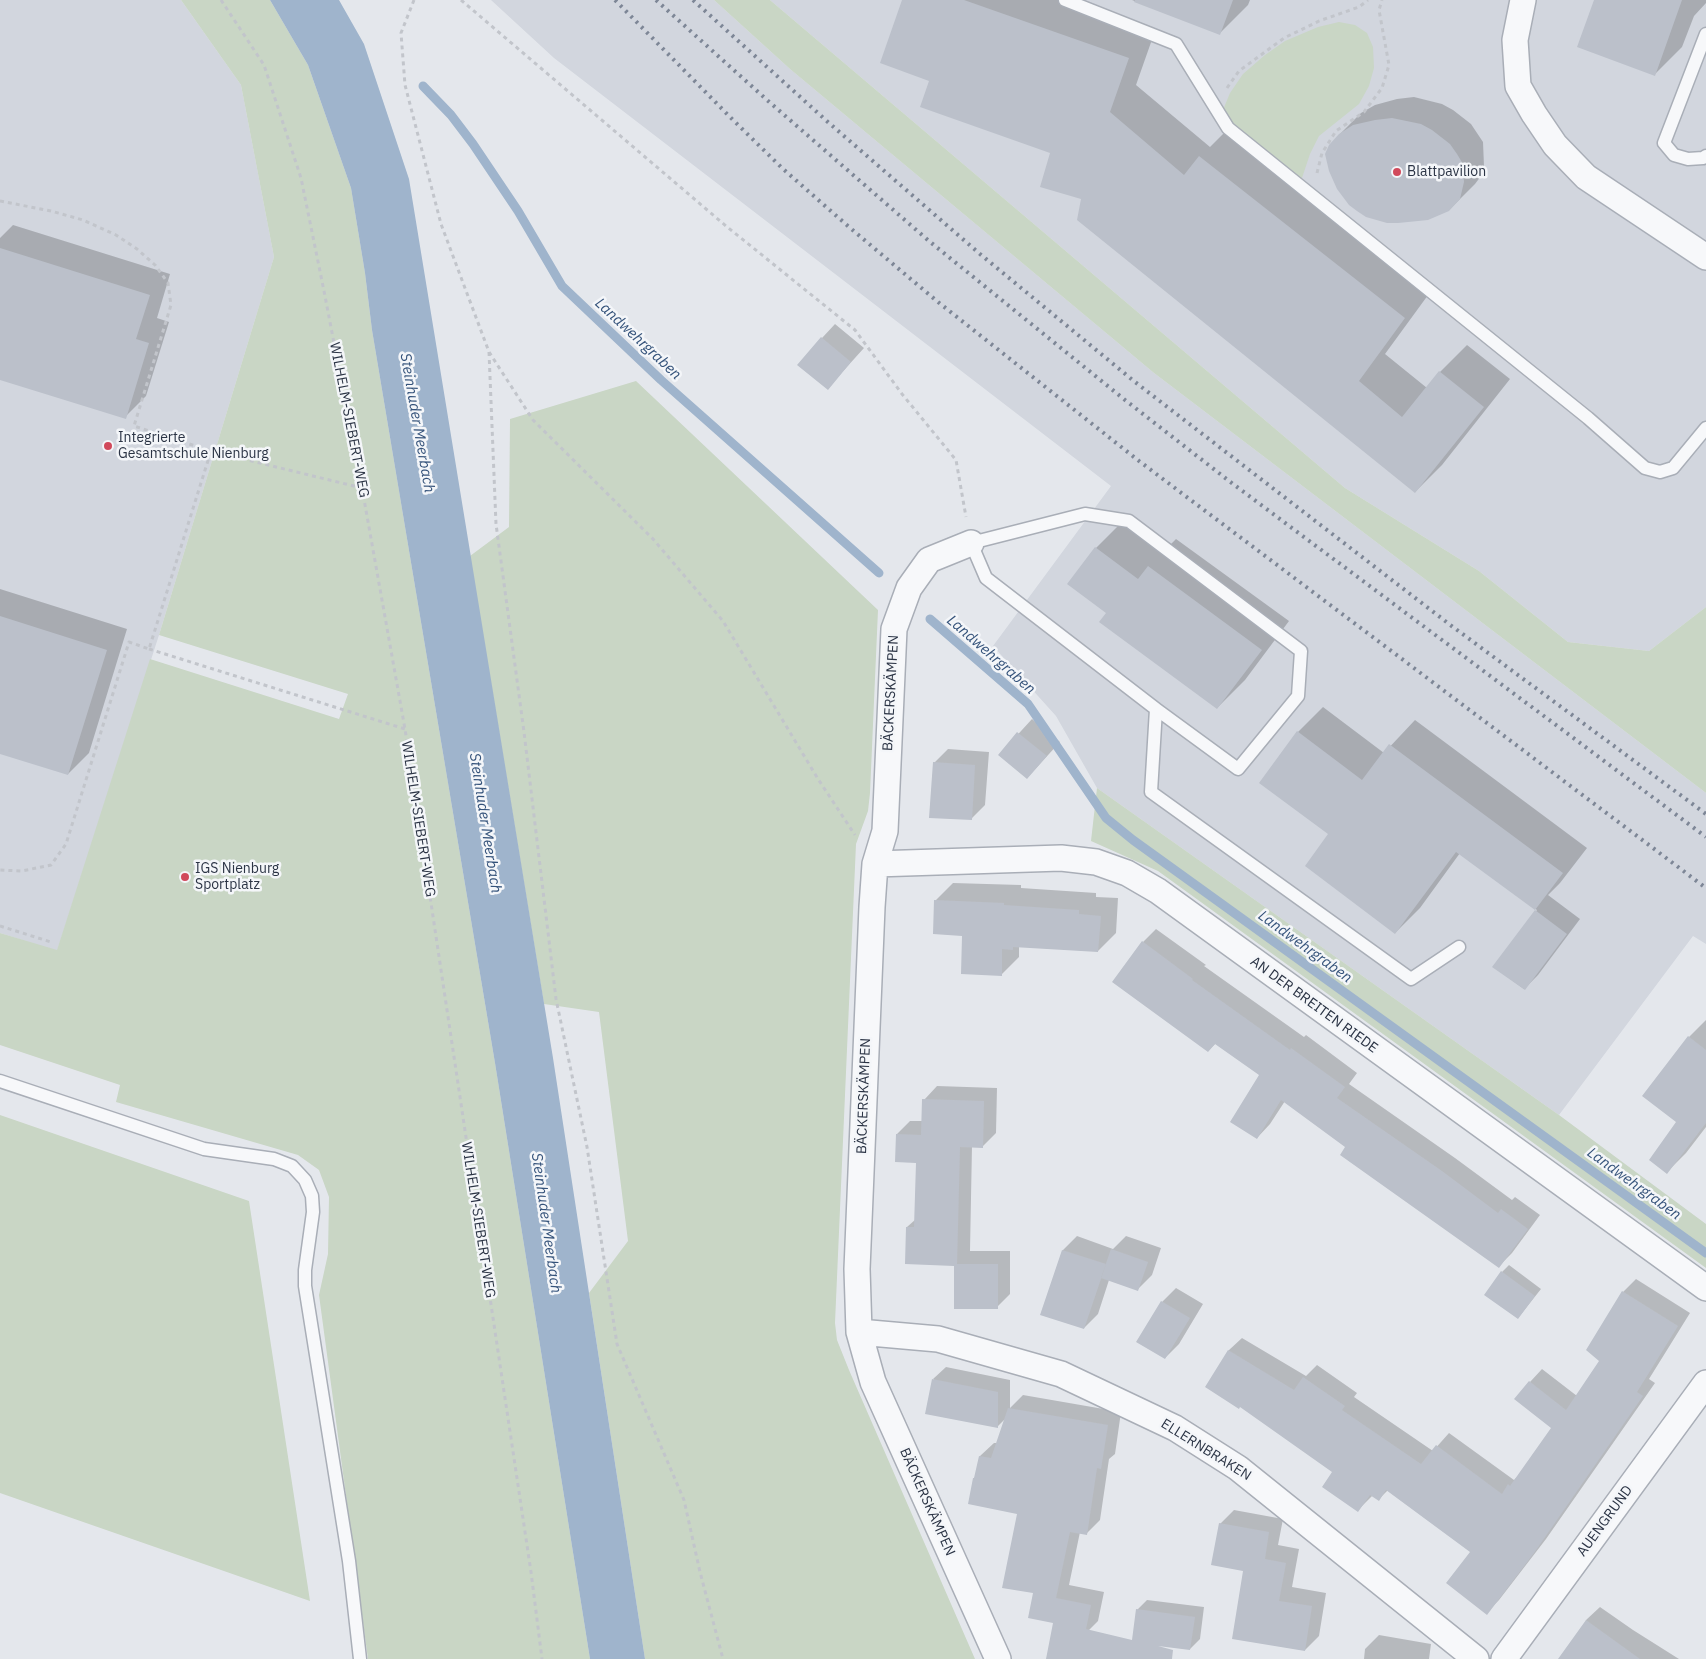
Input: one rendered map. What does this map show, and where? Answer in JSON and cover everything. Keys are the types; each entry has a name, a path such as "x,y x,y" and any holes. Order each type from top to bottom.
{"street":[{"path":"1523,0 1515,40 1518,86 1555,145 1586,177 1706,257"},
{"name":"BÄCKERSKÄMPEN","path":"971,544 929,560 909,588 894,629 885,831 875,864 856,1269 859,1332 873,1382 998,1659"},
{"name":"AN DER BREITEN RIEDE","path":"875,864 1062,858 1096,862 1127,873 1158,892 1706,1288"},
{"name":"ELLERNBRAKEN","path":"859,1332 938,1339 1062,1374 1175,1428 1238,1468 1476,1659"},
{"name":"AUENGRUND","path":"1504,1659 1706,1383"}],"lane":[{"path":"1065,0 1176,44 1228,128 1588,418 1644,468 1660,472 1673,468 1706,428"},
{"path":"1706,34 1664,143 1674,155 1688,159 1706,156"},
{"path":"1085,514 1130,521 1301,651 1298,696 1238,769 1156,709 986,578 971,544 1085,514"},
{"path":"1156,709 1151,792 1412,979 1459,946"},
{"path":"0,1081 204,1149 274,1159 292,1166 305,1180 312,1196 313,1212 305,1270 305,1286 349,1561 360,1659"}],"path":[{"name":"WILHELM-SIEBERT-WEG","path":"220,0 264,65 301,178 362,488 405,729 531,1572 542,1659"},
{"path":"414,0 401,33 405,85 441,224 489,352 533,420 653,539 723,621 818,779 875,864"},
{"path":"461,0 726,226 855,330 902,394 956,460 971,544"},
{"path":"1215,108 1239,71 1284,38 1319,21 1359,6 1368,0"},
{"path":"1312,196 1322,153 1336,131 1364,112 1382,88 1389,65 1379,10 1382,0"},
{"path":"0,202 51,210 83,220 116,235 155,264 168,283 170,305 134,426 211,451 362,488"},
{"path":"489,352 496,524 524,732 556,999 587,1146 617,1344 684,1500 700,1572 723,1659"},
{"path":"149,649 211,451"},
{"path":"0,870 22,871 51,865 66,844 130,642 405,729"},
{"path":"0,926 51,942"}],"shaded area":[{"name":"Integrierte Gesamtschule Nienburg","path":"0,0 181,0 241,85 274,257 159,635 57,951 0,933"},
{"path":"491,0 714,0 790,69 1154,373 1706,793 1706,944 1693,936 1559,1115 1097,788 1056,716 993,646 1111,486 554,58"},
{"path":"770,0 1706,0 1706,607 1649,651 1568,642 1479,571 1345,488"}],"green space":[{"path":"181,0 270,0 308,65 351,188 372,330 495,1063 590,1659 368,1659 319,1295 328,1254 329,1197 319,1170 298,1155 116,1102 120,1085 0,1045 0,933 57,950 150,659 339,719 348,694 159,635 274,257 241,85"},
{"path":"714,0 770,0 1345,488 1479,571 1568,642 1649,651 1706,607 1706,793 1154,373 790,69"},
{"path":"1339,22 1355,25 1367,33 1373,47 1374,68 1369,86 1359,104 1319,136 1310,154 1301,181 1229,125 1223,110 1230,93 1243,74 1265,55 1285,41 1318,27"},
{"path":"636,381 878,610 870,793 868,811 856,844 835,1323 837,1340 849,1370 975,1659 645,1659 589,1293 628,1241 599,1012 544,1004 470,556 509,527 510,419"},
{"path":"1097,788 1559,1115 1706,1224 1706,1268 1158,871 1091,841"},
{"path":"0,1115 249,1201 310,1601 0,1493"}],"water":[{"name":"Steinhuder Meerbach","path":"270,0 339,0 364,44 409,179 553,1058 645,1659 590,1659 495,1063 372,330 351,188 308,65"}],"building":[{"path":"902,0 964,0 1129,58 1110,112 1184,175 1199,156 1405,318 1359,381 1402,417 1439,371 1484,407 1415,493 1077,220 1081,199 1040,187 1050,153 920,107 929,81 880,63"},
{"path":"1135,0 1233,0 1220,35 1134,2"},
{"path":"1594,0 1682,0 1655,76 1577,47"},
{"name":"Blattpavilion","path":"1392,118 1421,124 1432,130 1450,144 1457,154 1463,164 1464,182 1460,199 1449,211 1428,220 1387,223 1366,217 1357,211 1349,205 1337,189 1329,171 1325,154 1329,145 1339,134 1353,125"},
{"path":"0,248 150,295 136,339 149,343 126,419 0,380"},
{"path":"821,337 851,362 828,390 797,365"},
{"path":"1095,547 1138,579 1148,566 1262,650 1217,709 1099,622 1106,613 1067,584"},
{"path":"0,616 107,650 68,775 0,754"},
{"path":"1297,731 1362,780 1389,744 1563,873 1535,910 1456,852 1395,934 1305,866 1328,834 1259,783"},
{"path":"1017,732 1047,756 1027,779 998,755"},
{"path":"933,762 975,765 972,820 929,818"},
{"path":"934,900 1004,903 1004,905 1079,910 1079,914 1101,916 1098,952 1013,947 1013,950 1002,949 1002,976 961,974 962,936 933,934"},
{"path":"1535,910 1567,934 1525,990 1492,967"},
{"path":"1142,941 1192,980 1345,1087 1337,1098 1442,1171 1498,1213 1501,1209 1528,1229 1499,1268 1340,1155 1345,1147 1281,1100 1257,1139 1230,1122 1259,1075 1215,1044 1208,1052 1112,982"},
{"path":"1688,1036 1706,1050 1706,1123 1667,1174 1649,1160 1676,1122 1642,1096"},
{"path":"922,1099 984,1101 983,1148 960,1147 957,1264 998,1264 998,1309 954,1309 954,1266 905,1264 906,1227 914,1227 916,1163 895,1162 896,1134 921,1135"},
{"path":"1111,1249 1148,1262 1138,1291 1101,1278"},
{"path":"1062,1250 1106,1264 1084,1329 1040,1315"},
{"path":"1501,1271 1535,1296 1518,1319 1484,1295"},
{"path":"1622,1291 1678,1326 1637,1392 1643,1396 1534,1553 1487,1615 1446,1583 1470,1552 1386,1490 1379,1501 1370,1495 1358,1512 1322,1487 1332,1472 1240,1407 1239,1409 1205,1387 1228,1350 1294,1390 1303,1377 1345,1406 1342,1410 1421,1464 1436,1445 1502,1494 1508,1484 1510,1486 1551,1428 1514,1399 1529,1381 1566,1410 1599,1361 1586,1350"},
{"path":"1161,1301 1190,1318 1165,1359 1136,1342"},
{"path":"932,1379 998,1392 998,1428 925,1414"},
{"path":"1008,1408 1108,1425 1101,1469 1097,1468 1087,1535 1070,1532 1056,1598 1091,1605 1086,1629 1132,1640 1136,1609 1195,1617 1190,1650 1158,1646 1173,1650 1172,1659 1046,1659 1053,1623 1028,1618 1033,1593 1002,1588 1017,1514 968,1504 979,1456 991,1458"},
{"path":"1219,1523 1269,1532 1265,1559 1286,1563 1279,1601 1312,1606 1305,1651 1232,1639 1243,1571 1211,1565"},
{"path":"1586,1620 1640,1659 1558,1659"}],"waterway":[{"name":"Landwehrgraben","path":"423,86 451,115 473,144 518,211 562,286 661,380 879,573"},
{"name":"Landwehrgraben","path":"930,619 1028,704 1106,818 1133,840 1706,1253"}],"railway":[{"path":"615,0 782,168 938,302 1139,461 1706,888"},
{"path":"656,0 767,100 929,241 1125,400 1233,484 1706,837"},
{"path":"693,0 829,123 980,254 1135,382 1449,624 1706,814"}],"place":[{"name":"Blattpavilion","path":"1397,172"},
{"name":"Integrierte Gesamtschule Nienburg","path":"108,446"},
{"name":"IGS Nienburg Sportplatz","path":"185,877"}]}
